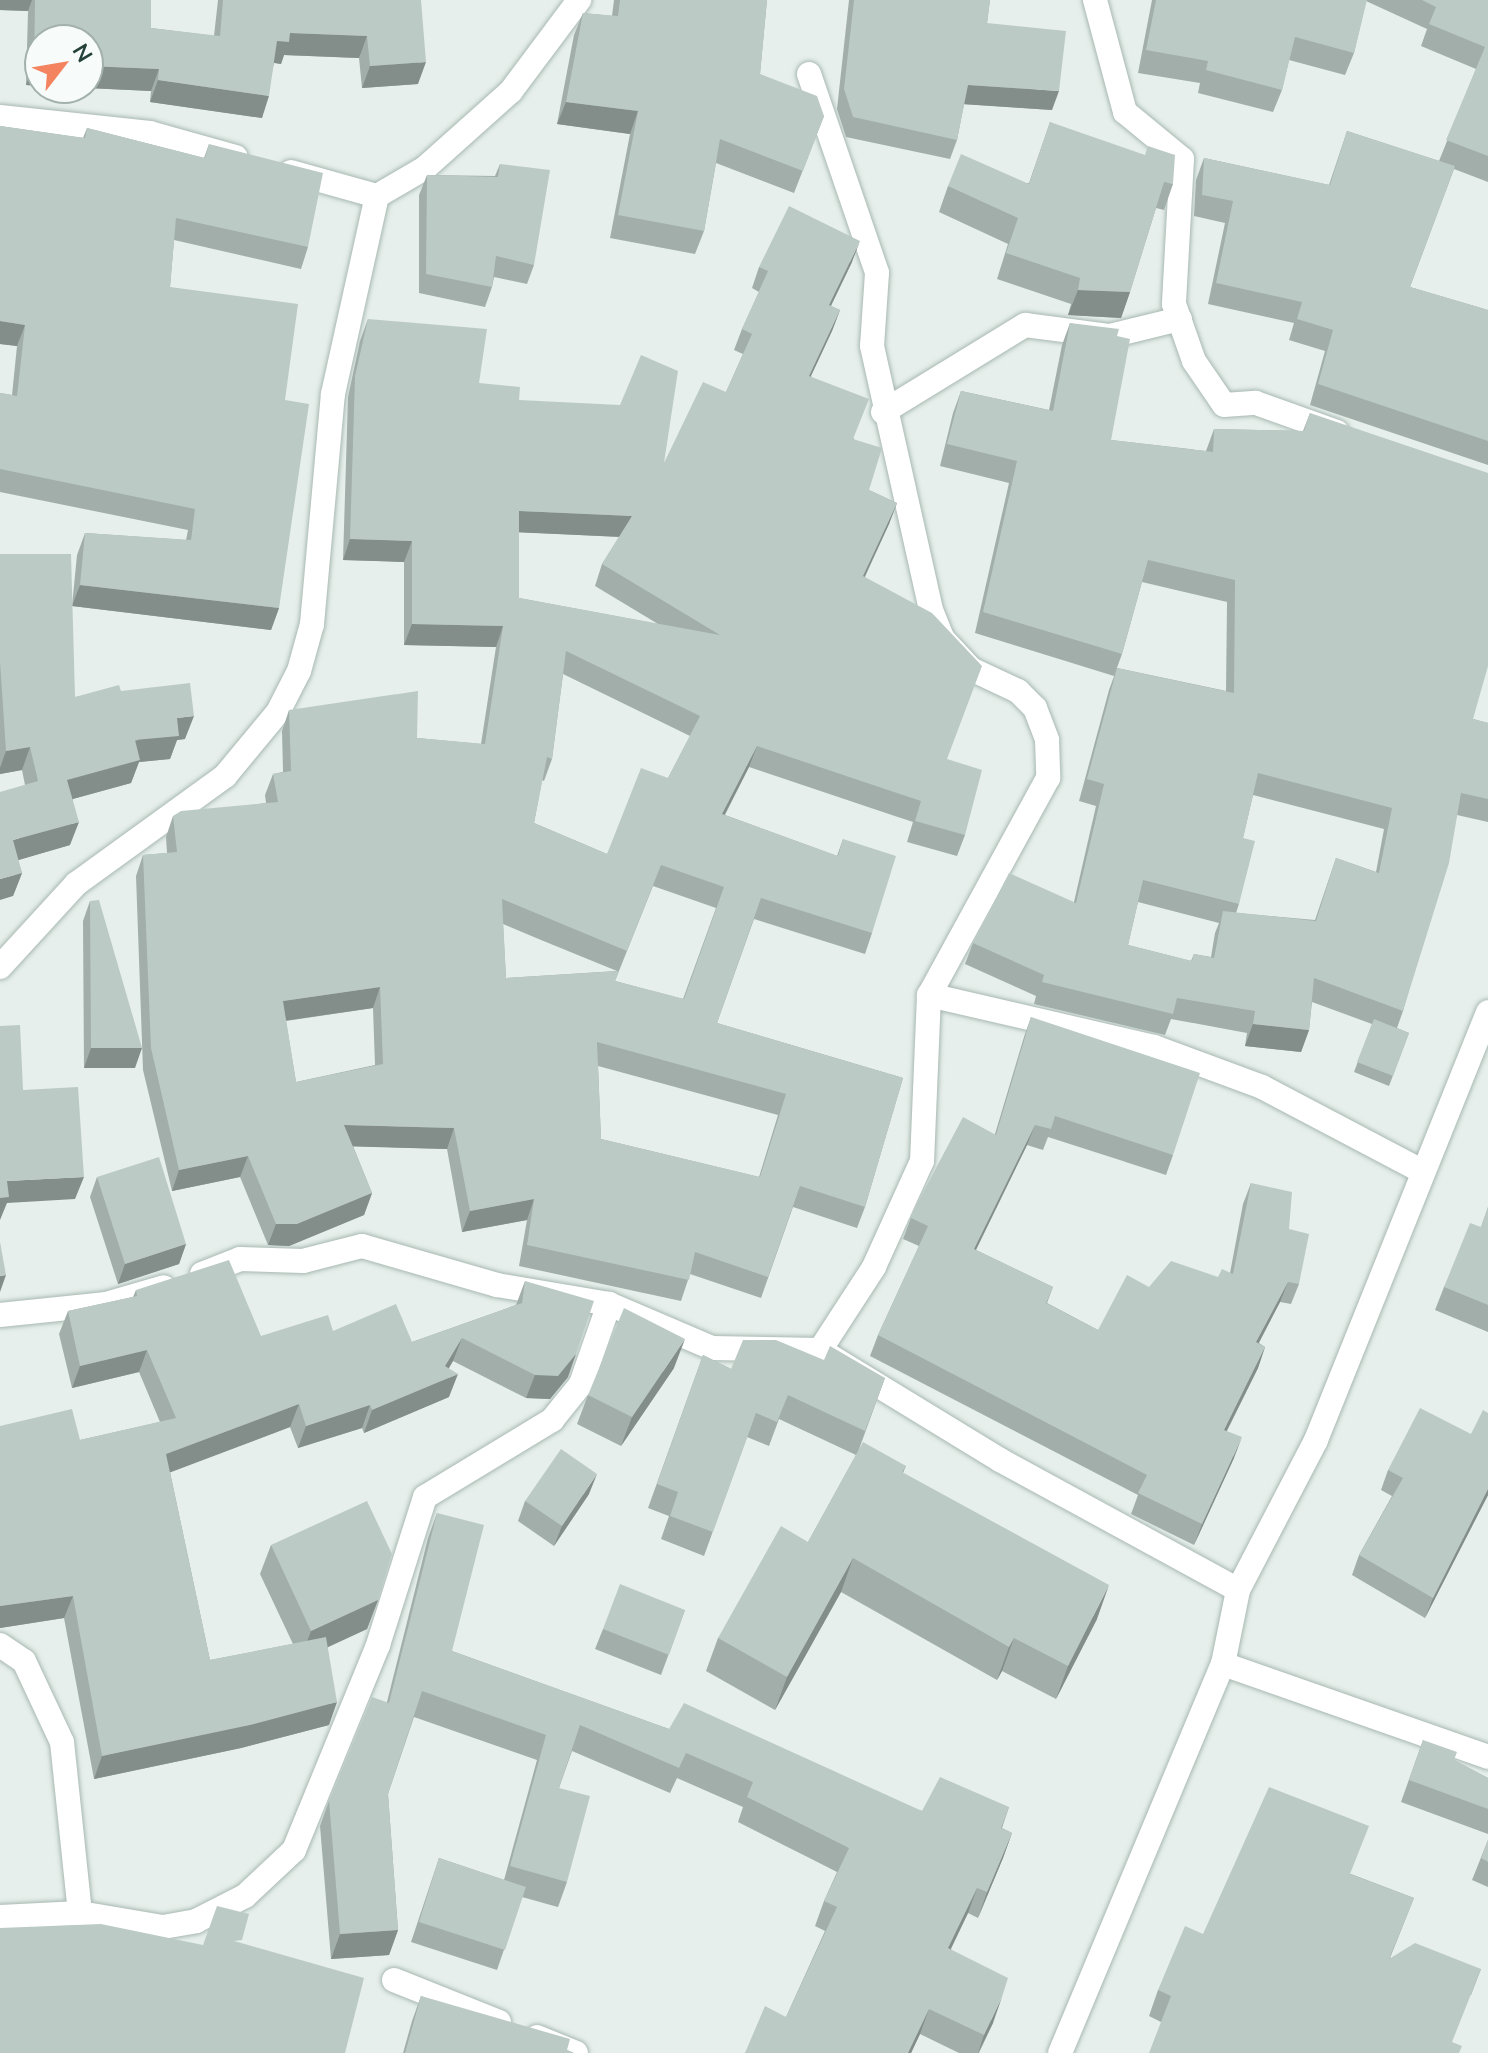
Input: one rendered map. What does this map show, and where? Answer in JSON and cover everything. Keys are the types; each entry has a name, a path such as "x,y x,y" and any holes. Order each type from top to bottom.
{"street":[{"path":"0,117 150,133 377,196 425,168 511,91 579,0"},
{"path":"1095,0 1125,112 1182,159 1174,304 1194,361 1224,405 1256,403 1368,442"},
{"path":"809,74 877,273 872,346 883,412 943,639 971,669 1018,691 1047,740 1048,778 929,995 922,1161 874,1267 820,1350"},
{"path":"0,967 76,884 225,776 278,712 299,671 312,624 333,394 377,196"},
{"path":"883,412 1025,325 1110,336 1180,319"},
{"path":"929,995 1154,1047 1262,1087 1423,1172"},
{"path":"1060,2053 1223,1664 1238,1590 1316,1440 1488,1012"},
{"path":"0,1315 106,1304 240,1259 303,1261 362,1246 497,1285 609,1304 712,1348 820,1350 1000,1460 1238,1590"},
{"path":"0,1917 80,1913 163,1927 196,1921 245,1896 294,1850 378,1645 425,1497 552,1420 581,1384 609,1304"},
{"path":"0,1645 24,1661 62,1742 80,1913"},
{"path":"1223,1664 1488,1757"},
{"path":"394,1980 576,2053"}],"building":[{"path":"35,0 151,0 151,28 220,36 223,0 421,0 426,62 370,66 367,36 290,33 289,42 277,41 269,96 158,80 159,69 104,67 104,24 35,24"},
{"path":"620,0 767,0 760,74 817,96 824,116 803,171 720,139 704,231 618,215 638,111 566,102 583,13 618,16"},
{"path":"854,0 990,0 987,23 1066,31 1059,91 968,85 957,140 853,117 844,89"},
{"path":"1156,0 1367,0 1354,53 1295,37 1282,90 1206,70 1208,61 1146,50"},
{"path":"1422,0 1488,0 1488,156 1446,140 1485,47 1429,24 1436,7"},
{"path":"1050,122 1145,155 1148,146 1175,155 1173,184 1164,182 1130,292 1078,290 1080,278 1006,253 1018,218 948,186 961,154 1029,184"},
{"path":"0,126 85,138 87,128 205,158 209,144 323,173 308,247 176,218 170,287 298,304 285,400 309,404 279,608 80,585 85,533 191,540 195,509 0,469 0,393 17,396 25,325 0,321"},
{"path":"1347,131 1455,166 1410,287 1488,310 1488,441 1318,384 1333,330 1297,319 1302,302 1216,283 1233,201 1202,195 1204,158 1330,185"},
{"path":"500,164 550,170 534,265 496,256 492,287 426,274 427,175 498,177"},
{"path":"789,206 860,241 829,305 840,310 809,376 869,399 853,439 882,448 869,490 897,503 863,576 932,613 982,666 947,759 982,770 965,835 915,821 921,801 757,746 722,814 838,856 843,839 896,856 872,933 761,898 717,1023 903,1078 865,1207 800,1186 768,1277 695,1252 689,1280 527,1245 534,1199 470,1211 454,1128 344,1125 372,1193 297,1224 276,1224 248,1156 179,1170 151,1048 143,855 177,852 173,816 181,811 278,802 273,774 291,771 289,710 418,691 417,738 485,744 503,626 412,624 412,541 350,539 355,376 368,319 487,329 479,383 520,387 519,400 620,405 641,355 678,371 664,463 703,382 726,392 752,334 742,329 768,271 759,267","holes":["519,511 632,516 602,564 720,635 519,598","566,651 700,716 668,778 641,768 607,854 534,823 547,757 552,759","661,865 724,887 684,999 615,981 619,971 506,978 502,899 627,951","380,987 383,1064 296,1082 283,1001","597,1042 786,1094 760,1177 601,1139"]},
{"path":"1070,323 1119,329 1117,336 1130,339 1111,440 1213,452 1214,429 1304,431 1310,413 1488,473 1488,666 1473,719 1488,723 1488,799 1461,793 1449,863 1403,1011 1314,978 1309,1030 1253,1024 1255,1011 1177,998 1173,1014 1042,982 1044,975 973,943 1009,873 1076,903 1104,784 1087,779 1117,668 1234,693 1235,580 1148,560 1122,654 983,612 1017,461 947,444 961,391 1053,411","holes":["1258,773 1392,808 1379,873 1336,858 1316,921 1223,911 1214,958 1194,954 1192,961 1128,945 1143,880 1239,904 1255,841 1243,838"]},
{"path":"0,554 71,554 75,697 119,685 121,691 190,683 194,716 177,718 179,736 135,740 140,760 67,780 79,822 13,840 22,873 0,879 0,792 38,781 30,747 6,751 0,662"},
{"path":"99,900 142,1048 91,1048 90,901"},
{"path":"1031,1017 1200,1073 1173,1155 1055,1116 1051,1129 1035,1125 974,1249 1053,1287 1046,1303 1098,1330 1127,1275 1149,1287 1171,1261 1218,1277 1222,1269 1233,1274 1251,1183 1292,1192 1289,1229 1309,1234 1299,1284 1288,1282 1256,1342 1265,1347 1224,1430 1242,1437 1202,1524 1138,1493 1147,1475 878,1335 928,1226 911,1218 917,1204 963,1117 996,1135"},
{"path":"1374,1019 1409,1033 1393,1076 1357,1062"},
{"path":"20,1025 23,1090 78,1087 84,1177 7,1181 9,1197 0,1198 0,1026"},
{"path":"159,1157 186,1244 125,1264 97,1177"},
{"path":"1488,1207 1488,1305 1444,1287 1470,1223 1481,1227"},
{"path":"0,1242 6,1275 0,1276"},
{"path":"229,1260 261,1336 328,1315 333,1331 396,1304 412,1342 522,1303 525,1281 594,1301 576,1354 558,1376 535,1375 462,1338 445,1366 458,1374 372,1410 370,1405 306,1426 299,1404 166,1454 210,1660 326,1637 337,1702 250,1725 102,1756 73,1596 0,1606 0,1426 72,1409 80,1440 176,1418 147,1350 80,1366 68,1311 137,1296 136,1290"},
{"path":"624,1308 685,1339 632,1417 588,1395"},
{"path":"743,1340 776,1340 824,1360 830,1346 885,1378 865,1431 788,1395 777,1422 756,1413 713,1532 670,1516 678,1492 657,1484 703,1355 731,1369"},
{"path":"1420,1408 1471,1434 1483,1410 1488,1413 1488,1489 1433,1598 1359,1555 1403,1478 1388,1470"},
{"path":"863,1442 906,1466 902,1472 1109,1585 1068,1666 1014,1638 1009,1647 853,1558 787,1677 718,1638 781,1526 808,1542"},
{"path":"561,1449 597,1474 562,1526 525,1501"},
{"path":"367,1501 392,1554 378,1600 311,1631 271,1545"},
{"path":"437,1513 484,1525 452,1651 669,1729 684,1703 922,1811 940,1777 1009,1807 1001,1828 1012,1833 987,1892 977,1888 948,1948 1008,1978 984,2035 929,2009 908,2053 745,2053 765,2006 786,2017 837,1907 824,1901 849,1848 747,1797 753,1782 686,1753 679,1768 580,1725 559,1788 590,1796 567,1882 510,1866 546,1735 422,1691 388,1794 398,1930 340,1934 329,1801 372,1697 389,1703"},
{"path":"620,1584 685,1610 669,1655 603,1629"},
{"path":"1423,1740 1457,1752 1454,1760 1488,1778 1488,1809 1409,1780"},
{"path":"1269,1787 1369,1826 1350,1874 1414,1898 1389,1959 1415,1943 1481,1969 1452,2042 1462,2046 1459,2053 1149,2053 1171,1996 1158,1990 1185,1926 1203,1934"},
{"path":"1488,1840 1488,1862 1481,1858"},
{"path":"439,1858 526,1887 505,1950 419,1922"},
{"path":"217,1906 249,1914 242,1940 234,1941 364,1978 345,2053 0,2053 0,1928 101,1924 203,1945"},
{"path":"421,1996 570,2039 567,2050 574,2053 405,2053"}]}
